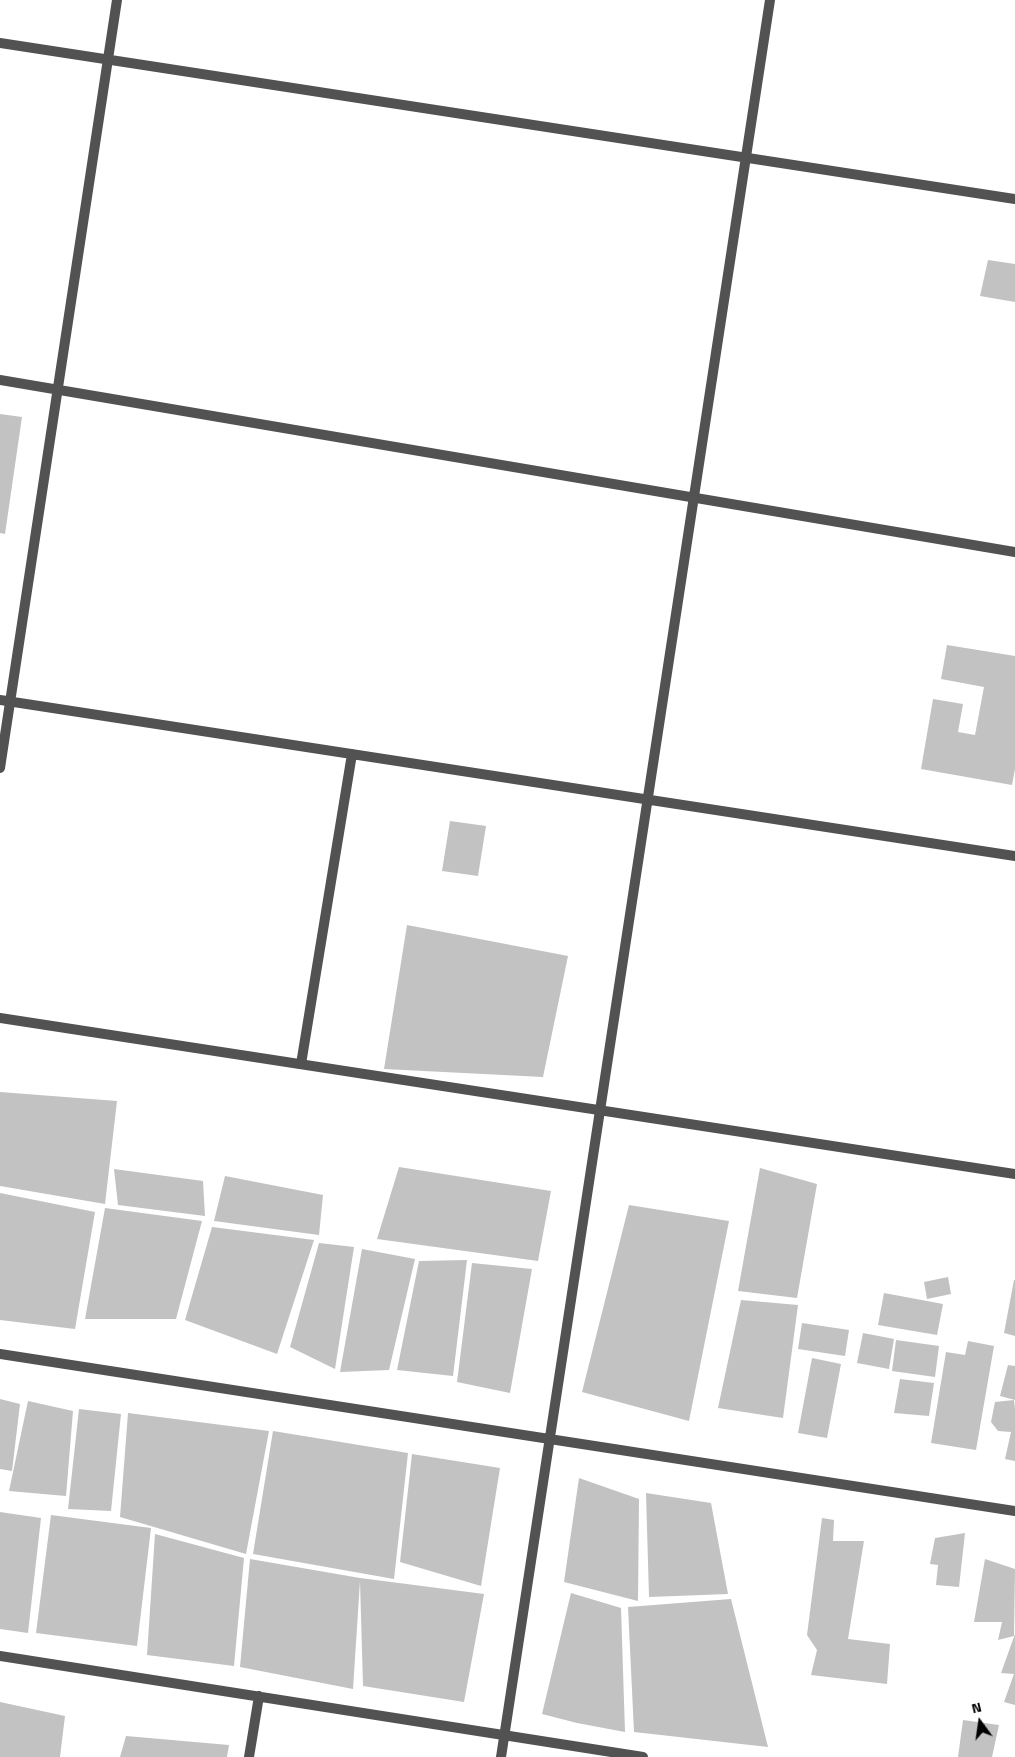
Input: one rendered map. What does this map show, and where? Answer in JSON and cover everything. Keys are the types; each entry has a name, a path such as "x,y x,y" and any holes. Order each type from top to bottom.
{"street":[{"path":"0,768 5,701 58,388 117,0"},
{"path":"501,1757 770,0"},
{"path":"0,43 1015,199"},
{"path":"0,380 58,388 1015,552"},
{"path":"5,701 1015,856"},
{"path":"301,1064 352,754"},
{"path":"0,1018 1015,1174"},
{"path":"0,1354 1015,1511"},
{"path":"0,1656 643,1757"},
{"path":"249,1757 259,1696"}],"building":[{"path":"988,260 1015,264 1015,302 980,296"},
{"path":"0,414 22,417 5,534 0,533"},
{"path":"947,645 1015,656 1015,769 1012,785 921,769 933,699 963,704 958,732 975,735 984,687 941,679"},
{"path":"450,821 486,826 478,876 442,871"},
{"path":"407,925 568,956 543,1077 384,1069"},
{"path":"0,1092 117,1101 105,1204 0,1186"},
{"path":"399,1167 551,1191 538,1261 377,1239"},
{"path":"760,1168 817,1184 797,1298 738,1291"},
{"path":"114,1169 203,1181 205,1216 118,1205"},
{"path":"225,1176 323,1195 319,1235 214,1221"},
{"path":"0,1193 95,1212 75,1329 0,1320"},
{"path":"629,1205 729,1221 689,1421 582,1392"},
{"path":"105,1208 202,1221 176,1319 85,1319"},
{"path":"212,1227 314,1240 277,1354 185,1320"},
{"path":"319,1243 354,1247 335,1369 290,1347"},
{"path":"362,1249 415,1259 389,1370 340,1372"},
{"path":"467,1260 453,1376 397,1370 419,1261"},
{"path":"472,1263 532,1269 510,1393 457,1382"},
{"path":"948,1277 951,1294 927,1299 924,1282"},
{"path":"1015,1280 1015,1336 1004,1333"},
{"path":"884,1293 943,1304 937,1335 878,1325"},
{"path":"741,1300 798,1305 783,1418 718,1408"},
{"path":"802,1323 849,1330 845,1356 798,1349"},
{"path":"863,1333 894,1339 889,1369 857,1363"},
{"path":"896,1340 939,1346 935,1377 892,1371"},
{"path":"968,1341 994,1346 976,1450 931,1443 946,1352 965,1355"},
{"path":"812,1358 841,1364 827,1438 798,1433"},
{"path":"1008,1365 1015,1366 1015,1400 1000,1396"},
{"path":"900,1379 934,1383 929,1416 894,1413"},
{"path":"0,1399 20,1404 12,1471 0,1469"},
{"path":"1014,1400 1015,1461 1005,1459 1011,1432 998,1431 991,1422 995,1402"},
{"path":"28,1401 73,1411 66,1496 9,1491"},
{"path":"79,1409 121,1414 111,1511 68,1509"},
{"path":"128,1413 269,1431 246,1554 120,1517"},
{"path":"273,1431 408,1453 394,1579 253,1554"},
{"path":"412,1454 500,1468 481,1586 400,1562"},
{"path":"579,1478 639,1499 638,1601 564,1582"},
{"path":"646,1493 711,1503 728,1594 649,1597"},
{"path":"0,1512 41,1518 28,1633 0,1629"},
{"path":"51,1515 151,1528 137,1646 36,1633"},
{"path":"822,1518 834,1520 833,1541 864,1541 848,1639 890,1644 887,1684 811,1675 817,1650 807,1635"},
{"path":"965,1533 959,1587 936,1585 938,1565 930,1564 935,1538"},
{"path":"155,1534 244,1558 234,1666 147,1655"},
{"path":"250,1559 360,1578 484,1594 464,1702 363,1686 360,1581 353,1689 240,1667"},
{"path":"985,1559 1015,1569 1014,1636 998,1640 1002,1622 974,1622"},
{"path":"571,1593 621,1608 625,1732 542,1714"},
{"path":"731,1599 768,1747 634,1732 628,1607"},
{"path":"1015,1634 1015,1705 1004,1702 1014,1674 1001,1673"},
{"path":"0,1702 65,1716 60,1757 0,1757"},
{"path":"963,1720 999,1725 992,1757 958,1757"},
{"path":"126,1736 229,1745 227,1757 120,1757"}]}
